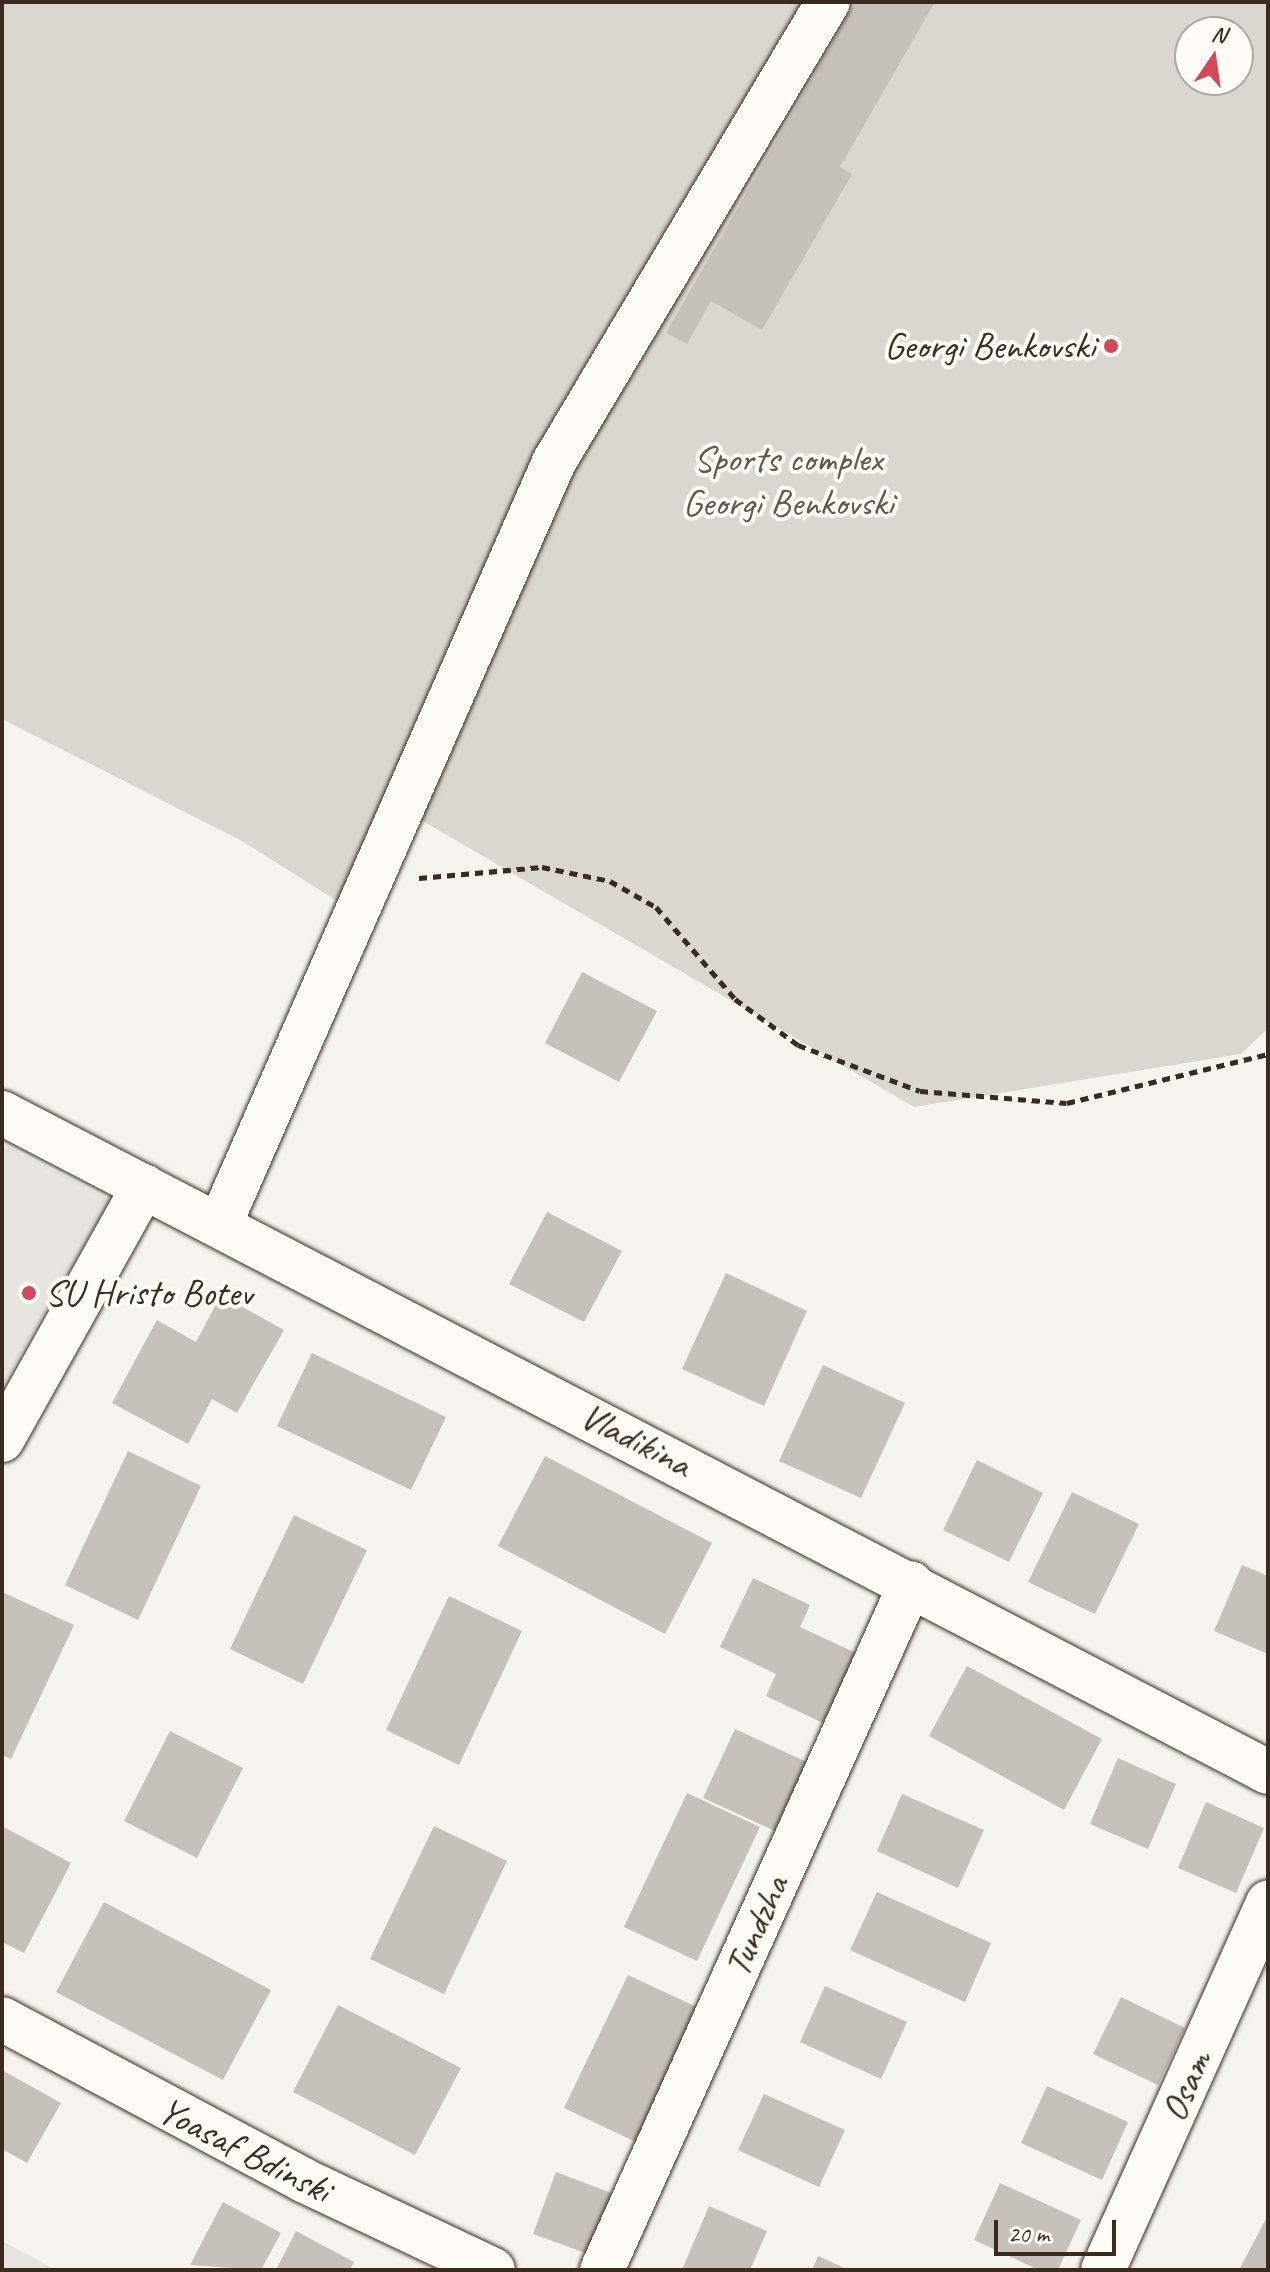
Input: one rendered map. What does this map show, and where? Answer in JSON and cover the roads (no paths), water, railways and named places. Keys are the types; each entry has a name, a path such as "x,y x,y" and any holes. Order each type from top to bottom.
{"street":[{"path":"220,1224 554,462 828,2"},
{"name":"Vladikina","path":"2,1113 911,1583 1268,1772"},
{"path":"2,1440 144,1186"},
{"name":"Tundzha","path":"602,2270 911,1583"},
{"name":"Osam","path":"1103,2270 1268,1902"},
{"name":"Yoasaf Bdinski","path":"2,2019 289,2174 493,2270"}],"place":[{"name":"Georgi Benkovski","path":"1111,346"},
{"name":"SU Hristo Botev","path":"29,1293"}],"park label":[{"name":"Sports complex Georgi Benkovski","path":"788,481"}]}
